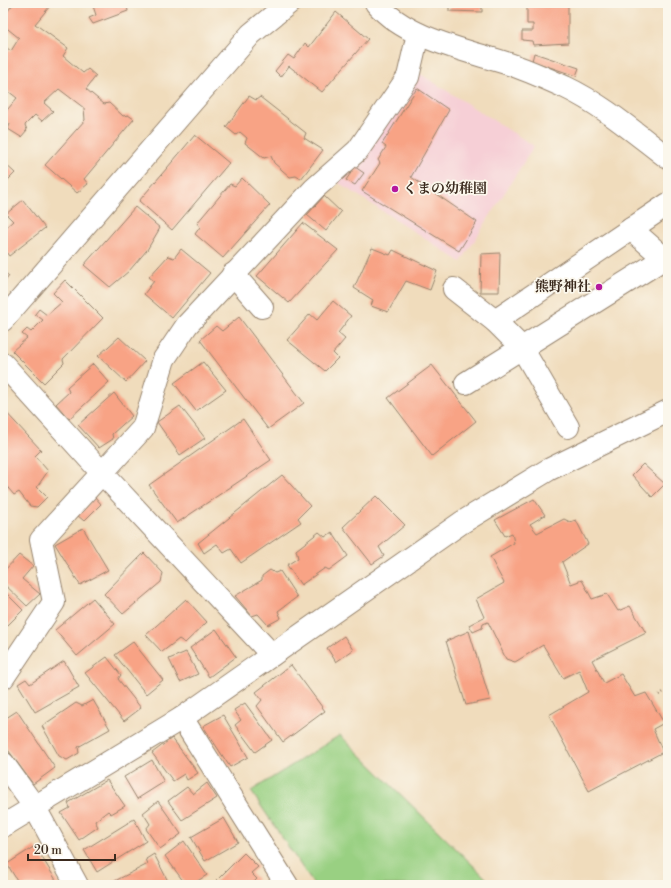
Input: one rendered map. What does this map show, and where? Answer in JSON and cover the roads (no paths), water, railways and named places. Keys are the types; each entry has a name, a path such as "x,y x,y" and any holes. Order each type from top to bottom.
{"street":[{"path":"3,320 251,34 289,3"},
{"path":"376,3 395,22 418,34 512,65 567,88 608,112 668,158"},
{"path":"3,678 54,602 41,540 103,474 143,428 164,359 187,325 314,189 358,150 408,77 418,34"},
{"path":"495,321 668,204"},
{"path":"466,384 666,257 631,229"},
{"path":"233,274 262,307"},
{"path":"454,289 495,321 522,348 568,427"},
{"path":"3,364 103,474 272,655"},
{"path":"3,826 182,718 461,523 548,470 668,411"},
{"path":"182,718 287,885"},
{"path":"3,763 34,806 77,885"}],"place":[{"name":"くまの幼稚園","path":"395,189"},
{"name":"熊野神社","path":"599,287"}]}
